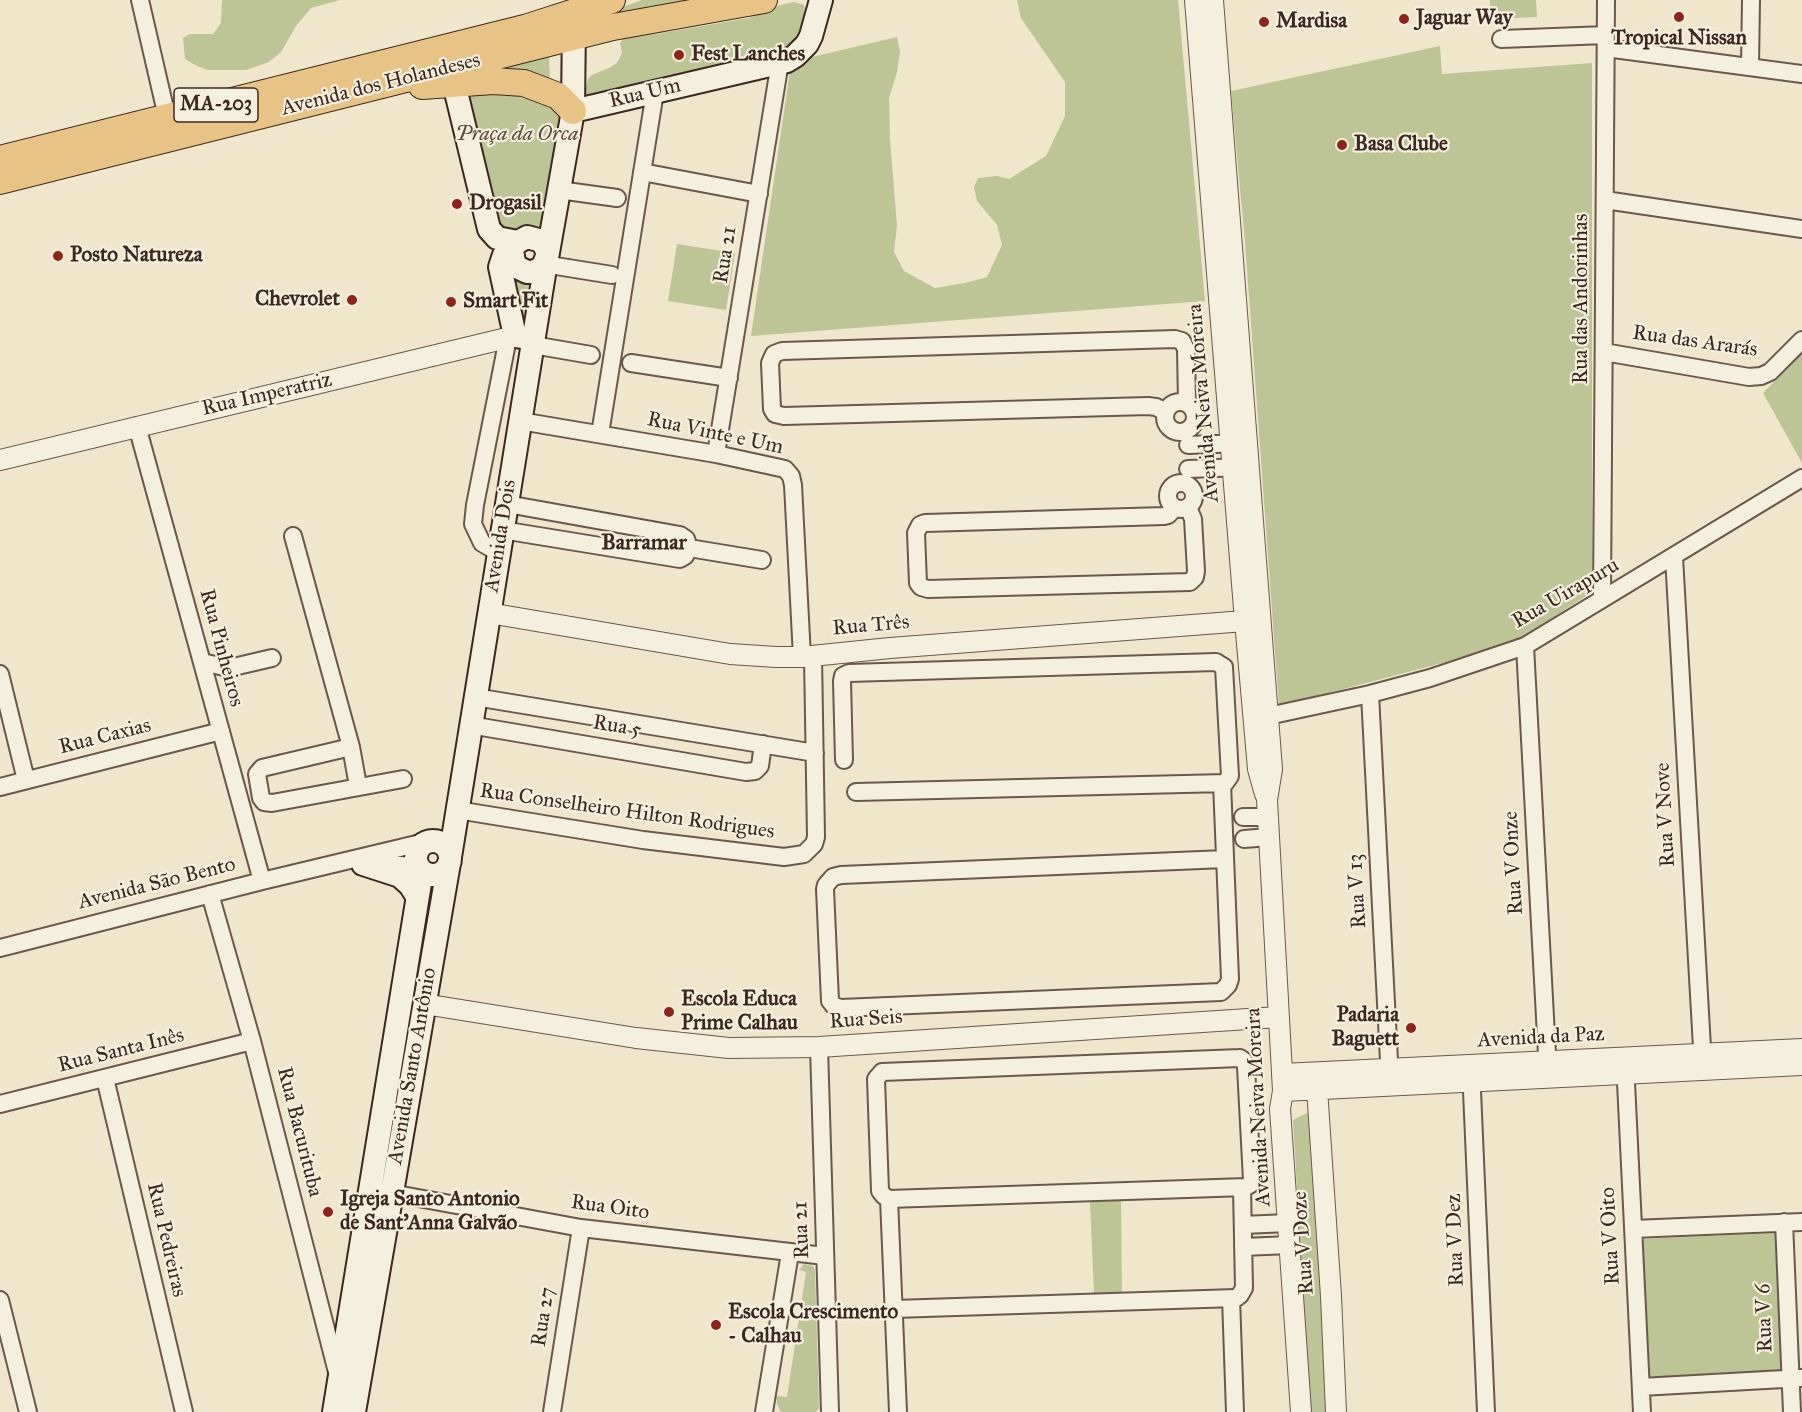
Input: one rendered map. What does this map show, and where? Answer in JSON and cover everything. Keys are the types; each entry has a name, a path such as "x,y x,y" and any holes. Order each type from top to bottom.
{"main road":[{"name":"Avenida dos Holandeses","path":"0,181 379,86 453,76 612,0"},
{"path":"574,17 614,27 764,0"},
{"name":"Rua Um","path":"573,111 780,62 795,56 807,44 821,0"},
{"name":"Avenida dos Holandeses","path":"0,159 574,17"},
{"name":"Avenida Dois","path":"449,860 520,421 522,340 536,246 560,190 573,111 574,17"},
{"path":"431,51 453,76 489,229 497,237 536,246"},
{"path":"453,76 524,83 558,96 573,111"},
{"path":"522,340 500,270 501,259 536,246"},
{"name":"Avenida Dois","path":"428,842 447,828 457,810"},
{"path":"436,841 446,847 449,860 442,872 426,874 416,861 417,850 428,842 436,841"},
{"name":"Avenida Santo Antônio","path":"354,1412 449,860"},
{"path":"363,864 400,876 417,896"},
{"name":"Avenida Santo Antônio","path":"334,1412 420,869"}],"street":[{"path":"140,0 167,117"},
{"name":"Avenida Neiva Moreira","path":"1195,0 1239,443 1253,621 1258,770 1267,808 1269,837 1282,1083 1280,1109 1301,1412"},
{"name":"Avenida Neiva Moreira","path":"1213,0 1239,443"},
{"name":"Rua das Andorinhas","path":"1602,598 1606,0"},
{"path":"1750,67 1751,0"},
{"path":"1501,39 1606,41 1802,74"},
{"name":"Rua 21","path":"716,454 780,62"},
{"path":"600,434 655,92"},
{"path":"642,172 759,194"},
{"path":"560,190 617,198"},
{"path":"1605,200 1802,229"},
{"path":"536,246 556,266 612,275"},
{"path":"1166,412 1148,406 784,416 775,414 772,409 770,363 774,354 782,351 1175,339 1182,341 1186,349 1187,403"},
{"path":"499,553 482,543 477,537 473,524 475,505 522,340 591,355"},
{"name":"Rua Imperatriz","path":"0,460 137,426 522,340"},
{"name":"Rua das Ararás","path":"1604,352 1749,376 1761,376 1770,372 1802,340"},
{"path":"631,363 729,378"},
{"path":"1182,508 1193,519 1196,571 1195,577 1190,582 928,589 921,587 918,583 916,533 920,525 926,523 1164,516 1182,508 1195,496 1187,476 1187,438 1196,419 1194,410 1187,403 1172,404 1166,412 1166,422 1168,426 1187,438 1239,443"},
{"name":"Rua Vinte e Um","path":"520,421 716,454 785,469 791,476 793,485 807,657"},
{"name":"Rua Pinheiros","path":"137,426 262,881"},
{"path":"1187,476 1241,467"},
{"name":"Rua Uirapuru","path":"1268,716 1370,694 1430,678 1525,646 1602,598 1800,483"},
{"path":"502,530 680,559 685,556 689,548 686,539 680,535 507,504"},
{"path":"293,536 351,747 358,786"},
{"path":"689,548 762,560"},
{"name":"Rua V Nove","path":"1674,557 1703,1062"},
{"name":"Rua Três","path":"489,613 730,654 807,657 890,648 1253,621"},
{"name":"Avenida Neiva Moreira","path":"1253,621 1268,716 1272,769 1267,808"},
{"name":"Rua V Onze","path":"1525,646 1548,1070"},
{"path":"202,662 229,668 272,657"},
{"name":"Rua Conselheiro Hilton Rodrigues","path":"457,810 643,840 784,857 797,856 810,849 816,837 814,753 807,657"},
{"path":"844,760 842,681 847,674 1216,662 1224,667 1230,776 1228,781 1222,783 856,792"},
{"path":"0,674 26,780"},
{"name":"Rua V 13","path":"1370,694 1390,1077"},
{"path":"475,697 814,753"},
{"name":"Rua 5","path":"470,725 747,772 755,771 760,766 763,744"},
{"name":"Rua Caxias","path":"0,787 221,731"},
{"path":"351,747 262,768 257,774 261,798 264,802 272,803 403,779"},
{"path":"1222,783 1230,979 1221,992 841,1008 834,1006 830,1001 825,885 832,877 1225,859"},
{"path":"238,794 259,789"},
{"path":"1243,817 1267,808"},
{"path":"1244,839 1269,837"},
{"name":"Avenida São Bento","path":"0,948 262,881 428,842"},
{"name":"Avenida São Bento","path":"326,866 363,864 420,869"},
{"name":"Rua Bacurituba","path":"210,894 252,1041 340,1381"},
{"name":"Rua Seis","path":"424,1004 673,1043 729,1048 819,1047 1279,1017"},
{"name":"Rua Santa Inês","path":"0,1104 252,1041"},
{"name":"Rua 21","path":"819,1047 828,1410"},
{"name":"Avenida da Paz","path":"1282,1083 1703,1062 1802,1050"},
{"path":"1237,1058 1244,1060 1252,1180 1251,1184 1242,1188 890,1199 880,1191 876,1079 882,1072 1237,1058"},
{"name":"Avenida da Paz","path":"1703,1062 1802,1065"},
{"name":"Rua V Oito","path":"1625,1066 1642,1412"},
{"name":"Rua V Dez","path":"1472,1073 1486,1412"},
{"name":"Rua Pedreiras","path":"105,1078 184,1412"},
{"name":"Rua V Doze","path":"1313,1081 1331,1296 1336,1412"},
{"path":"894,1309 1231,1299 1240,1295 1244,1288 1242,1188"},
{"name":"Rua Oito","path":"391,1193 581,1228 825,1256"},
{"path":"890,1199 898,1412"},
{"name":"Rua V 6","path":"1784,1222 1796,1378 1792,1412"},
{"path":"1633,1229 1802,1222"},
{"path":"1243,1226 1288,1223"},
{"name":"Rua 27","path":"552,1412 581,1228"},
{"path":"1243,1247 1290,1245"},
{"path":"764,1412 790,1253"},
{"path":"1231,1299 1235,1412"},
{"path":"0,1300 28,1412"},
{"path":"1641,1387 1796,1378"}],"green space":[{"path":"222,0 340,0 311,8 296,26 281,52 269,62 246,70 208,70 185,59 183,38 190,34 213,34 221,23"},
{"path":"642,0 722,0 621,16 609,12"},
{"path":"1017,0 1178,0 1205,301 751,336 790,71 812,57 897,37 900,52 889,98 897,226 894,252 904,271 935,288 987,277 1002,245 997,225 977,201 974,187 978,178 997,176 1009,179 1046,156 1065,116 1065,82 1021,18"},
{"path":"1490,0 1536,0 1537,17 1491,19"},
{"path":"794,2 804,5 807,22 790,52 590,99 584,92 588,79 592,75 617,63 622,53 620,43 624,37 643,31 656,34 749,18 776,6"},
{"path":"1440,46 1442,74 1592,63 1592,592 1523,637 1446,662 1279,706 1245,242 1231,91"},
{"path":"549,53 550,85 475,71"},
{"name":"Praça da Orca","path":"487,93 530,93 559,112 562,121 541,231 499,234 467,97"},
{"path":"677,244 735,253 726,310 668,301"},
{"path":"534,276 525,323 521,324 511,278"},
{"path":"1802,353 1802,463 1763,393"},
{"path":"1313,1110 1327,1412 1310,1412 1293,1120"},
{"path":"1119,1198 1121,1201 1122,1293 1121,1296 1095,1296 1090,1201"},
{"path":"1778,1233 1783,1372 1647,1377 1641,1239"},
{"path":"804,1264 813,1266 815,1271 819,1408 816,1412 781,1412 776,1396 787,1397 806,1272 799,1270"}],"place":[{"name":"Tropical Nissan","path":"1679,17"},
{"name":"Jaguar Way","path":"1404,19"},
{"name":"Mardisa","path":"1264,22"},
{"name":"Fest Lanches","path":"679,55"},
{"name":"Basa Clube","path":"1342,145"},
{"name":"Drogasil","path":"457,204"},
{"name":"Posto Natureza","path":"58,256"},
{"name":"Chevrolet","path":"352,300"},
{"name":"Smart Fit","path":"451,302"},
{"name":"Escola Educa Prime Calhau","path":"669,1012"},
{"name":"Padaria Baguett","path":"1411,1028"},
{"name":"Igreja Santo Antonio de Sant'Anna Galvão","path":"328,1212"},
{"name":"Escola Crescimento - Calhau","path":"716,1325"}],"district":[{"name":"Barramar","path":"644,544"}]}
